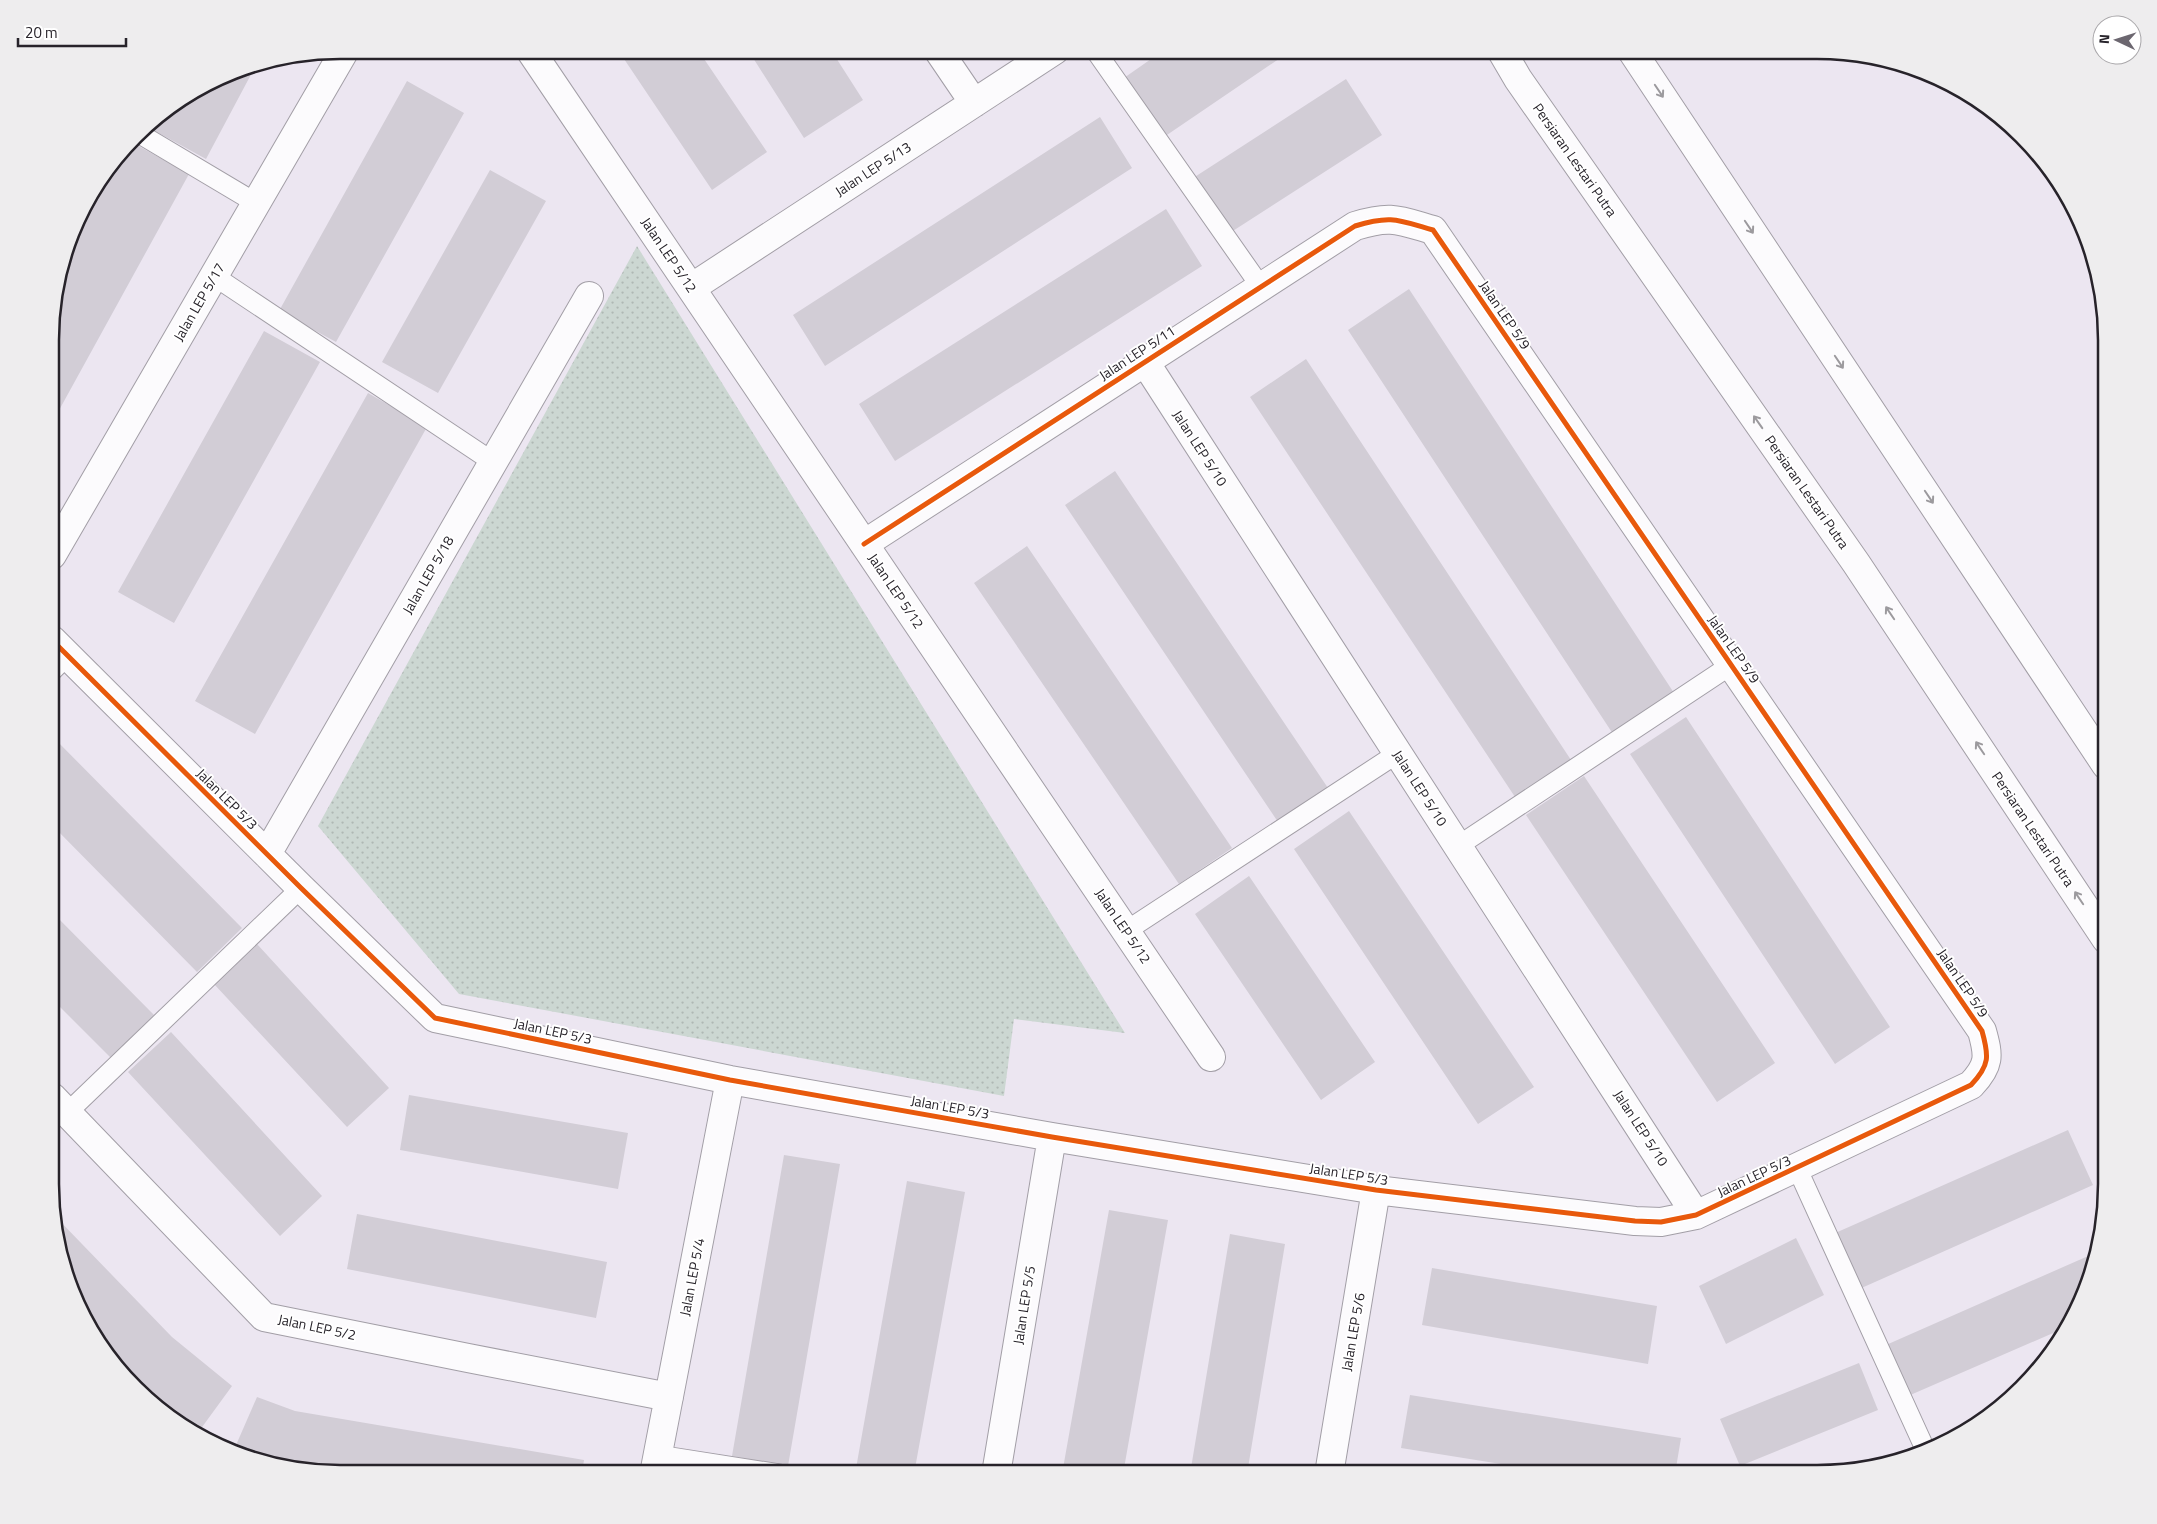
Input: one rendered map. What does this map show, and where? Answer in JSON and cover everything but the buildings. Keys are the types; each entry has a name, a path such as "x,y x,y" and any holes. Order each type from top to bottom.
{"street":[{"name":"Jalan LEP 5/17","path":"59,543 340,59"},
{"name":"Jalan LEP 5/12","path":"536,59 1211,1057"},
{"path":"944,59 974,103"},
{"name":"Jalan LEP 5/13","path":"691,288 1041,59"},
{"name":"Persiaran Lestari Putra","path":"1507,59 1524,87 1856,563 2098,927"},
{"path":"1638,59 2098,753"},
{"name":"Jalan LEP 5/11","path":"864,544 1355,226 1376,220 1395,219 1433,230"},
{"name":"Jalan LEP 5/9","path":"1433,230 1982,1031 1987,1048 1987,1062 1983,1073 1971,1085"},
{"name":"Jalan LEP 5/18","path":"267,854 589,296"},
{"name":"Jalan LEP 5/10","path":"1145,362 1696,1215"},
{"name":"Jalan LEP 5/3","path":"59,656 267,854 435,1018 730,1080 1052,1136 1376,1190 1635,1221 1661,1222 1696,1215 1971,1085"},
{"name":"Jalan LEP 5/4","path":"656,1464 730,1080"},
{"name":"Jalan LEP 5/2","path":"60,1105 264,1317 669,1397"},
{"name":"Jalan LEP 5/5","path":"997,1465 1052,1136"},
{"name":"Jalan LEP 5/6","path":"1330,1465 1376,1190"}],"lane":[{"path":"1101,59 1260,287"},
{"path":"145,137 256,203"},
{"path":"214,276 493,462"},
{"path":"1458,846 1731,665"},
{"path":"1126,931 1398,754"},
{"path":"60,1105 301,888"},
{"path":"1797,1168 1923,1445"}],"shaded area":[{"path":"637,246 1125,1033 1014,1019 1004,1096 459,994 318,826"}],"cycle path":[{"path":"59,647 301,888 435,1018 730,1080 1052,1137 1376,1190 1635,1221 1661,1222 1696,1215 1971,1085 1985,1066 1987,1054 1982,1031 1433,230 1394,220 1377,221 1355,226 864,544"}]}
